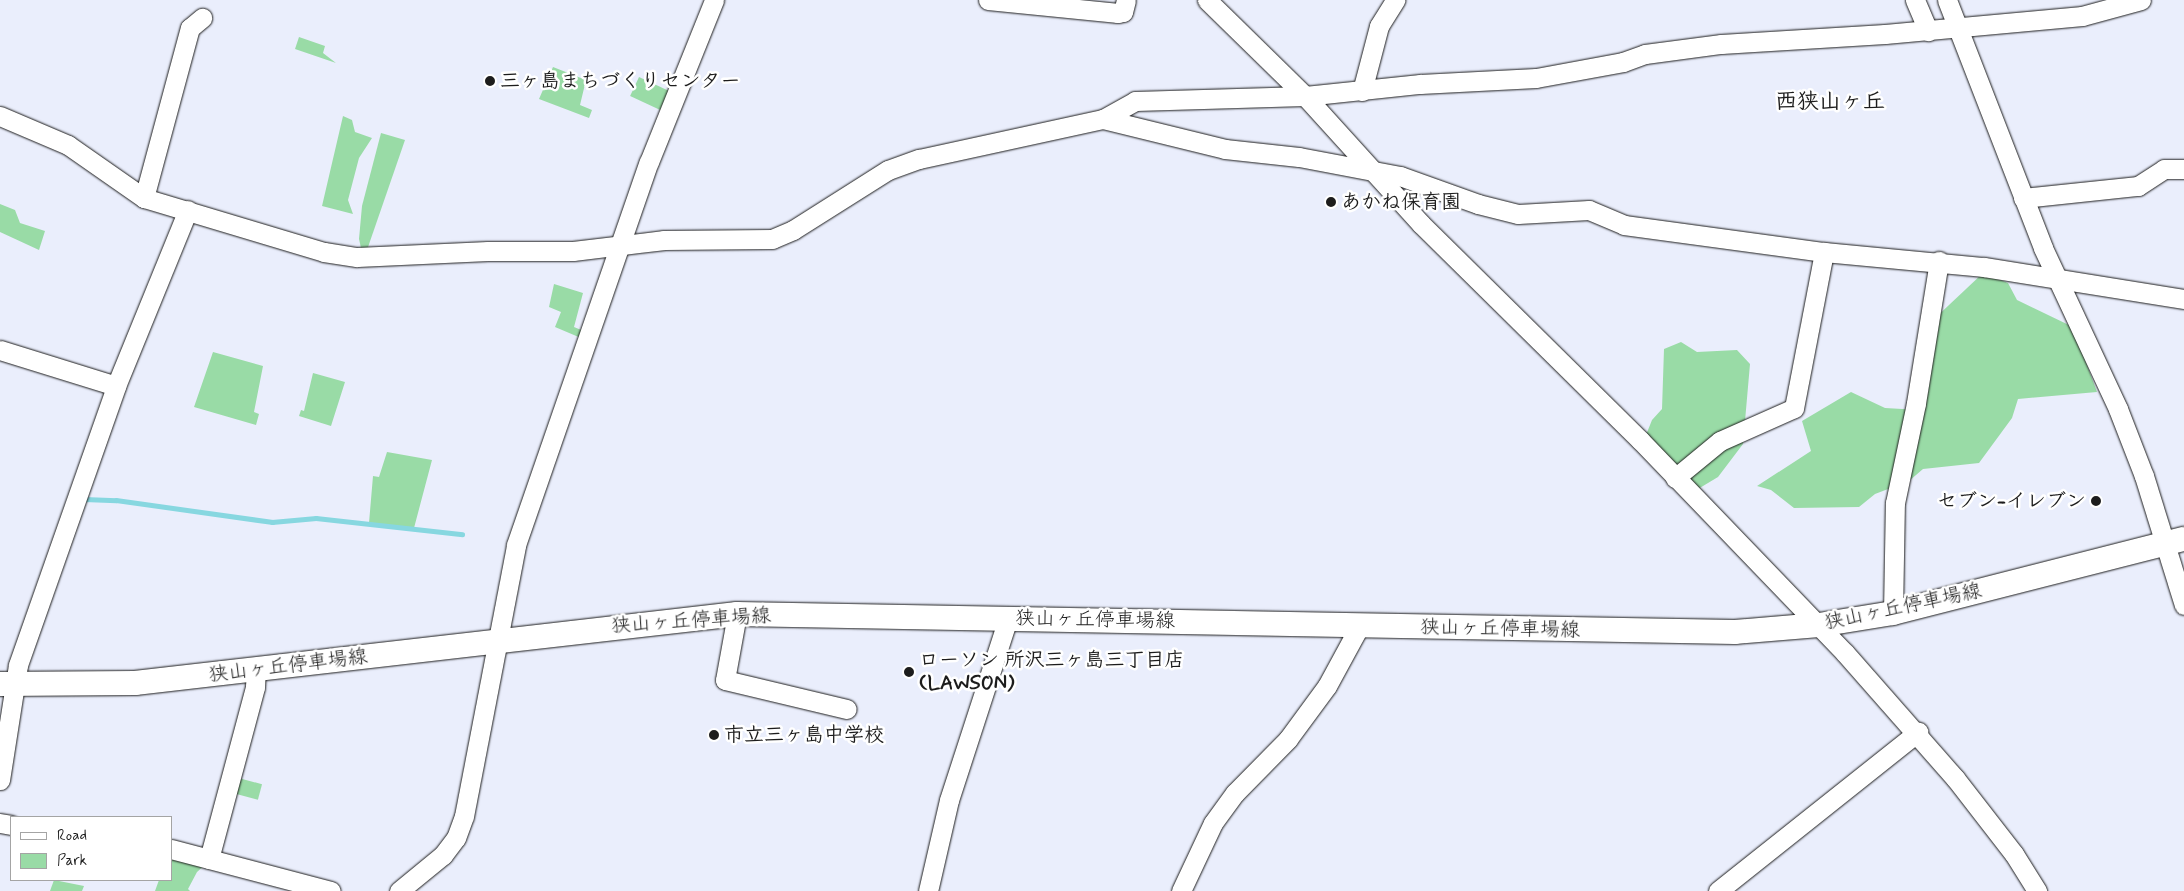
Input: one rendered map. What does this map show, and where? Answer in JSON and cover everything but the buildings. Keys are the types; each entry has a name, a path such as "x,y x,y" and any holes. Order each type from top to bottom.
{"main road":[{"name":"狭山ヶ丘停車場線","path":"7,684 135,684 736,614 1008,618 1359,627 1735,632 1819,625 1893,614 2176,541"}],"street":[{"path":"398,891 427,871 456,838 464,816 516,545 620,245 714,0"},
{"path":"988,0 1118,13 1123,12 1126,0"},
{"path":"1207,0 1305,96 1370,170 1819,625 1918,732 2014,854 2037,891"},
{"path":"1362,91 1379,26 1396,0"},
{"path":"1915,0 1928,31"},
{"path":"1947,0 2023,198 2056,277 2118,409 2176,541 2184,605"},
{"path":"0,116 68,145 144,198 324,252 357,257 488,250 573,251 696,238 772,239 896,168 919,159 1103,119 1135,101 1305,96 1420,84 1536,78 1623,62 1645,54 1721,44 1928,31 2082,16 2141,0"},
{"path":"144,198 190,28 202,18"},
{"path":"1103,119 1225,149 1370,170 1518,214 1589,210 1624,225 1824,252 1939,261 2056,277 2184,299"},
{"path":"2023,198 2138,186 2164,169 2184,169"},
{"path":"0,780 7,684 116,386 188,210"},
{"path":"1676,478 1720,441 1794,408 1824,252"},
{"path":"1893,614 1895,503 1939,261"},
{"path":"0,350 116,386"},
{"path":"736,614 725,680 847,709"},
{"path":"928,891 965,747 1008,618"},
{"path":"1181,891 1213,823 1235,793 1288,739 1327,686 1359,627"},
{"path":"209,858 256,687 256,669"},
{"path":"1718,891 1918,732"},
{"path":"172,849 331,891"}],"green space":[{"path":"299,37 325,46 323,53 336,63 295,49"},
{"path":"553,67 586,80 580,105 592,110 589,118 539,99"},
{"path":"639,77 671,92 662,111 630,96"},
{"path":"343,116 352,120 355,132 372,138 359,158 348,200 353,214 322,206"},
{"path":"381,133 405,140 367,250 361,248 359,239 362,206"},
{"path":"0,204 15,210 20,223 45,231 39,250 0,232"},
{"path":"1983,273 2008,283 2017,300 2073,327 2097,392 2018,399 2012,418 1979,463 1923,469 1909,481 1875,494 1859,507 1794,508 1771,490 1757,486 1811,451 1802,421 1851,392 1885,408 1920,410 1932,321"},
{"path":"554,284 583,293 574,327 586,332 581,338 555,327 561,312 549,307"},
{"path":"1681,342 1697,352 1737,350 1750,364 1743,444 1718,477 1698,489 1646,435 1652,420 1662,409 1664,349"},
{"path":"213,352 263,366 254,412 259,414 256,425 194,407"},
{"path":"313,373 345,382 331,426 299,416 301,410 304,411"},
{"path":"387,452 432,460 414,528 369,523 373,476 379,477"},
{"path":"235,777 262,784 258,800 231,792"},
{"path":"172,853 207,863 197,872 188,889 190,891 155,891 159,881 172,881"},
{"path":"54,881 84,886 82,891 50,891"}],"waterway":[{"path":"84,499 116,500 272,522 316,518 462,534"}],"place":[{"name":"三ヶ島まちづくりセンター","path":"490,81"},
{"name":"あかね保育園","path":"1331,202"},
{"name":"セブン-イレブン","path":"2096,501"},
{"name":"ローソン 所沢三ヶ島三丁目店 (LAWSON)","path":"909,672"},
{"name":"市立三ヶ島中学校","path":"714,735"}],"district":[{"name":"西狭山ヶ丘","path":"1830,103"}]}
